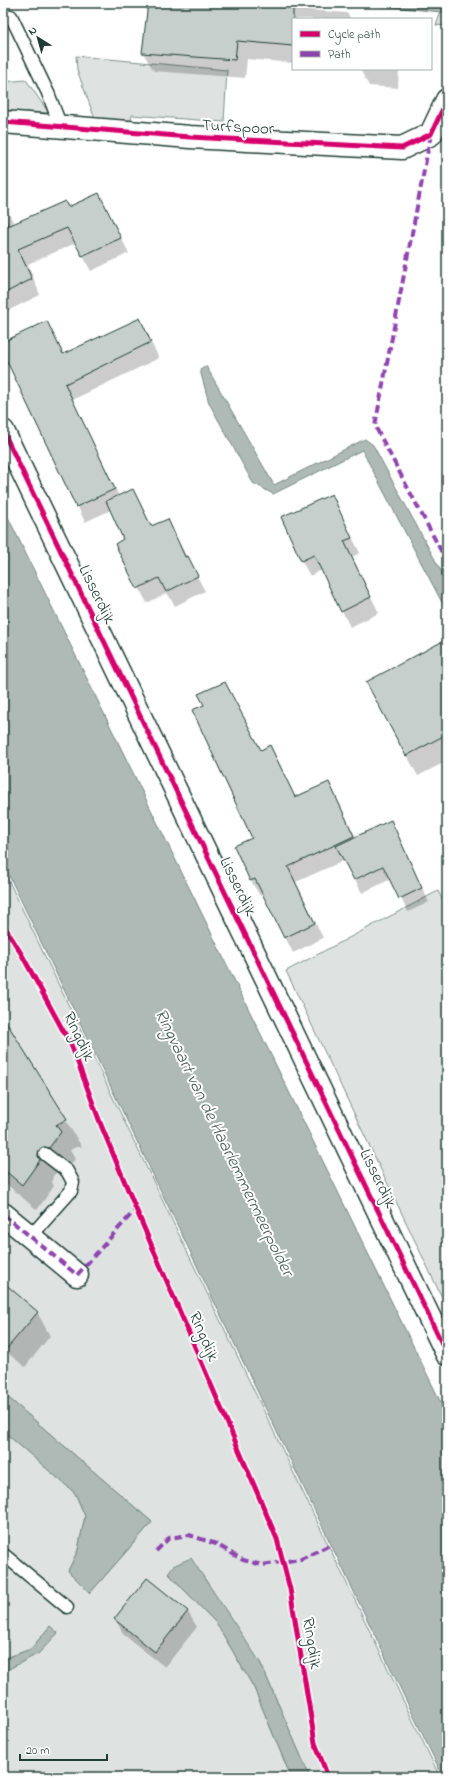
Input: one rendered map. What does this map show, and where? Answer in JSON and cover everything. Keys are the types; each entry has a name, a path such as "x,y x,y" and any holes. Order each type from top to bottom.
{"street":[{"name":"Turfspoor","path":"3,122 190,137 402,148 431,134 447,100"},
{"name":"Lisserdijk","path":"3,431 447,1354"},
{"path":"3,1214 77,1276"}],"lane":[{"path":"11,16 48,92 61,127"},
{"path":"30,1237 71,1191 73,1182 67,1172 45,1154"},
{"path":"3,1554 67,1607"}],"shaded area":[{"path":"447,9 447,26 436,25 441,12"},
{"path":"76,56 227,70 224,122 132,115 130,123 95,119 77,70"},
{"path":"26,80 49,113 3,111 3,82"},
{"path":"3,869 440,1777 310,1777 260,1662 168,1573 217,1624 254,1688 291,1777 3,1777 3,1672 39,1653 50,1626 31,1649 3,1659 3,1431 75,1493 85,1516 78,1550 68,1571 90,1593 152,1522 3,1393"},
{"path":"438,891 447,909 447,1308 286,971"}],"water":[{"path":"353,3 447,3 447,9 441,12"},
{"path":"206,366 274,485 365,439 373,445 447,582 447,612 362,450 273,494 253,483 209,403 200,370"},
{"name":"Ringvaart van de Haarlemmermeerpolder","path":"3,507 447,1415 447,1777 443,1777 3,863"},
{"path":"3,1393 152,1522 90,1593 68,1571 78,1550 85,1516 75,1493 3,1431"},
{"path":"191,1558 260,1662 310,1777 291,1777 254,1688 217,1624 168,1573 173,1566"},
{"path":"50,1626 58,1633 39,1653 3,1672 3,1659 31,1649"}],"building":[{"path":"148,3 230,3 293,8 292,46 237,41 235,60 142,53"},
{"path":"99,193 121,238 82,256 67,228 18,249 32,279 3,294 3,214 8,226 65,201 68,207"},
{"path":"140,318 151,342 65,384 115,489 76,507 3,353 3,342 47,321 63,354"},
{"path":"133,489 151,526 168,519 185,557 188,556 198,576 166,592 159,578 137,589 115,544 123,539 106,501"},
{"path":"332,494 352,538 344,541 371,597 341,612 314,555 301,561 281,517"},
{"path":"447,639 447,734 406,756 366,682"},
{"path":"225,682 261,750 270,745 295,797 329,782 354,836 288,867 315,923 284,938 255,879 250,881 234,846 252,838 192,710 204,705 198,694"},
{"path":"391,820 422,888 399,899 383,866 354,880 336,846"},
{"path":"3,1017 67,1119 56,1125 61,1132 49,1148 43,1147 39,1150 38,1156 40,1160 22,1185 3,1169"},
{"path":"3,1282 38,1312 3,1353"},
{"path":"147,1578 188,1611 155,1652 114,1619"}],"marked path":[{"path":"431,134 375,426 447,562"},
{"path":"3,1214 77,1275 136,1209"},
{"path":"156,1551 169,1538 189,1535 216,1544 243,1560 262,1565 301,1559 328,1546"}],"cycle path":[{"path":"3,122 190,137 402,148 431,134 447,100"},
{"path":"3,431 447,1354"},
{"name":"Ringdijk","path":"3,924 22,955 72,1047 101,1125 277,1539 290,1589 315,1743 328,1777"}]}
